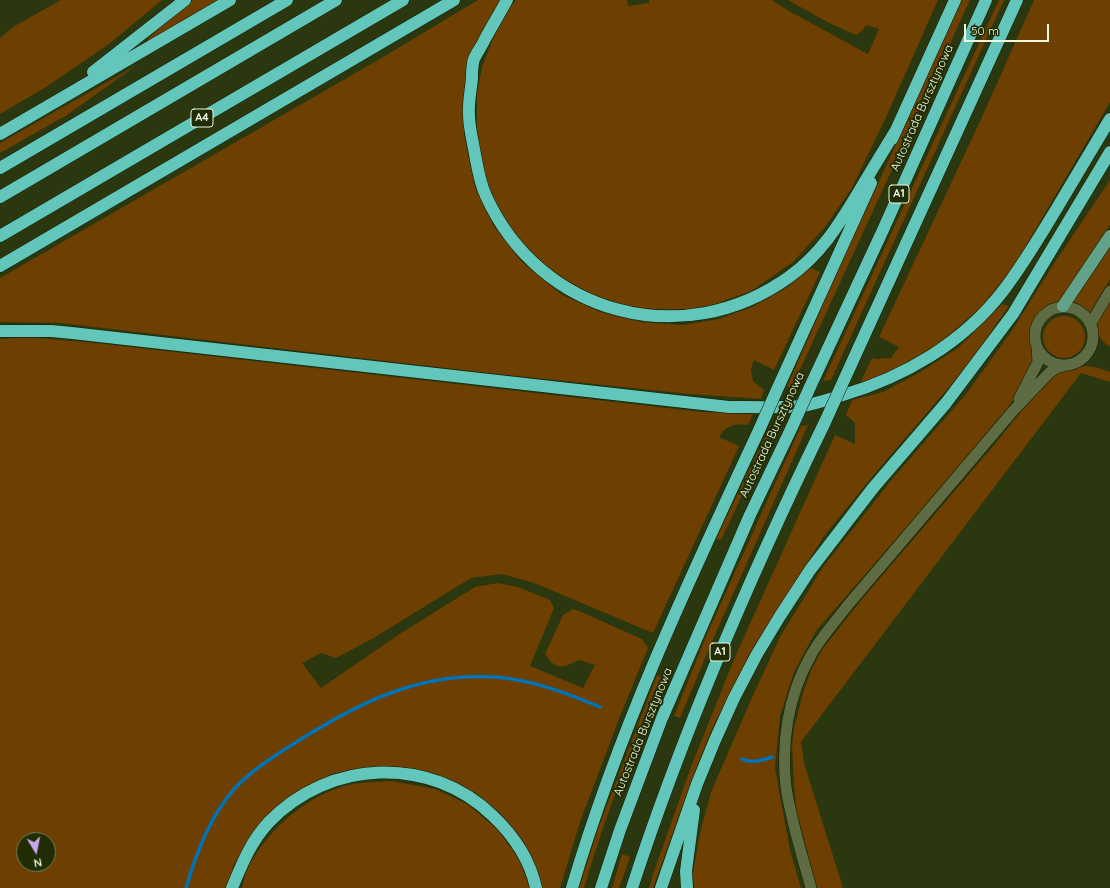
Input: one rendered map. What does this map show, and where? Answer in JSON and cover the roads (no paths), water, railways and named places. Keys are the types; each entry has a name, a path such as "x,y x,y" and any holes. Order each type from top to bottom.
{"highway":[{"path":"55,102 185,0"},
{"path":"0,134 230,0"},
{"path":"0,168 286,0"},
{"path":"0,197 336,0"},
{"name":"A4","path":"0,236 403,0"},
{"path":"0,266 454,0"},
{"path":"507,0 474,60 468,116 480,182 485,196 497,218 515,243 543,272 560,284 588,300 637,314 656,316 690,316 720,310 735,305 773,288 799,269 827,241 894,132"},
{"path":"572,888 586,841 638,700 671,622 955,0"},
{"name":"Autostrada Bursztynowa","path":"601,888 620,830 662,718 750,515 883,230 986,0"},
{"name":"A1","path":"632,888 677,758 707,683 761,558 825,422 1017,0"},
{"path":"0,330 72,333 729,407 802,406 863,389 894,376 921,362 965,330 992,303 1014,276 1037,242 1110,119"},
{"path":"661,888 697,784 715,740 734,698 788,603 810,570 873,488 946,403 1013,314 1110,152"},
{"path":"232,888 248,850 270,822 293,801 322,785 336,780 348,776 376,772 410,774 431,778 448,785 476,801 501,824 514,840 526,861 536,888"},
{"path":"687,888 686,871 697,784"}],"main road":[{"path":"1063,306 1110,236"}],"street":[{"path":"1091,323 1110,291"},
{"path":"811,888 786,788 784,766 788,715 796,687 810,657 839,616 1013,411 1049,373 1056,368 1077,362 1085,356 1092,344 1094,333 1091,323 1084,314 1074,308 1063,306 1053,309 1044,315 1038,323 1035,333 1038,362 1013,411"},
{"path":"1036,344 1041,353 1049,360 1058,364 1067,365"}],"waterway":[{"path":"186,888 199,848 205,835 218,811 235,788 257,768 281,752 321,727 368,702 392,692 442,679 496,677 536,684 562,692 600,707"},
{"path":"742,759 753,761 772,757"}]}
